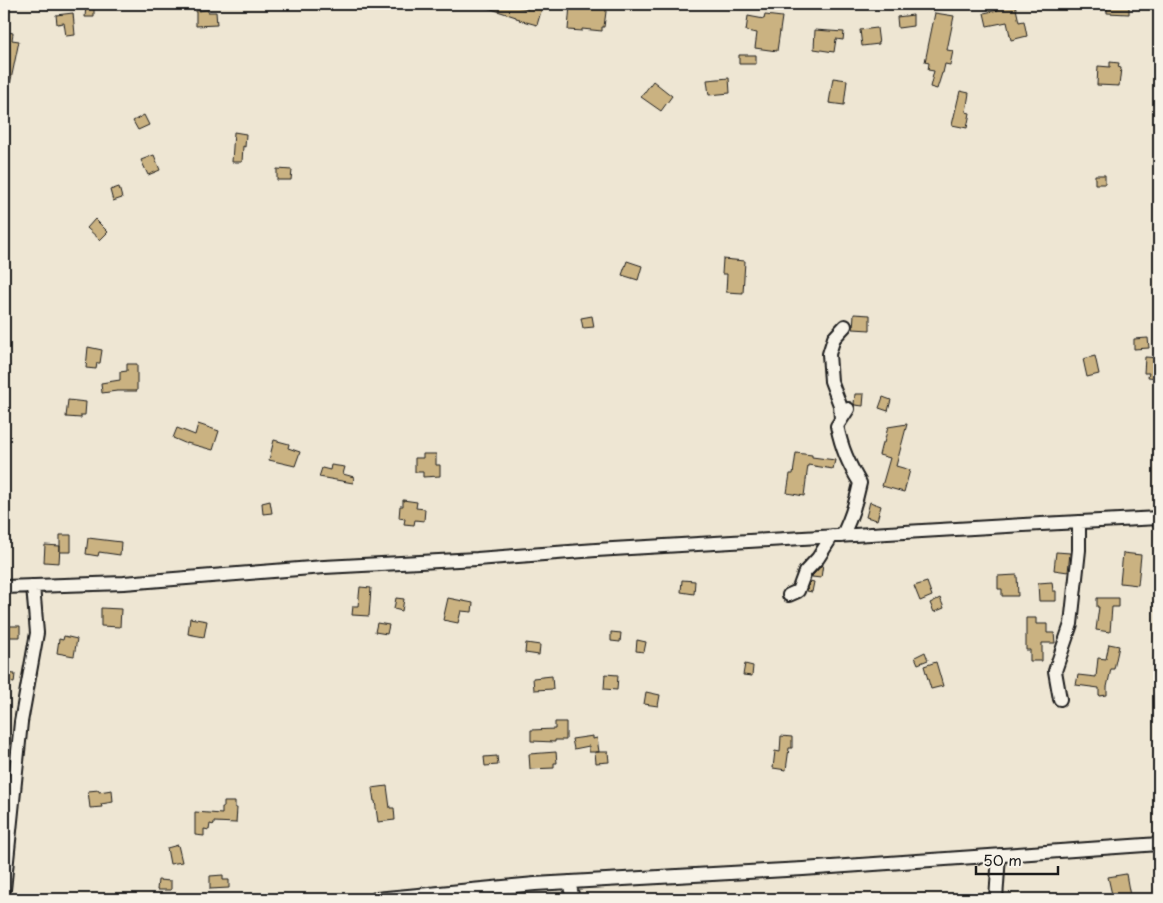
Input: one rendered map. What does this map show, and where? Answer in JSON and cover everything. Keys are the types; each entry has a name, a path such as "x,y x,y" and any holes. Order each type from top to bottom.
{"street":[{"path":"788,596 798,591 805,572 849,522 860,483 848,464 840,441 837,426 844,414 831,381 829,354 834,338 845,326"},
{"path":"4,588 124,583 324,567 1159,518"},
{"path":"1060,699 1055,671 1071,624 1079,522"},
{"path":"4,890 22,722 37,633 33,586"},
{"path":"376,899 535,884 803,869 1159,844"},
{"path":"996,899 999,855"},
{"path":"568,882 573,899"}],"building":[{"path":"482,4 507,4 528,9 529,4 542,8 537,25 482,6"},
{"path":"570,4 607,4 602,31 568,30"},
{"path":"1015,4 1019,22 1024,21 1027,36 1011,40 1007,22 987,26 984,13 998,10 997,5"},
{"path":"1107,4 1129,4 1129,14 1107,13"},
{"path":"86,6 94,6 94,17 85,17"},
{"path":"208,10 208,12 216,12 217,25 196,26 196,11"},
{"path":"73,13 75,35 66,36 64,23 57,24 56,15"},
{"path":"935,13 954,16 947,50 953,51 950,65 945,64 937,89 930,87 934,71 928,70 929,63 925,62"},
{"path":"765,15 782,17 777,51 755,48 757,33 746,31 748,16 764,19"},
{"path":"913,15 913,26 898,28 897,17"},
{"path":"877,28 879,44 862,46 860,30"},
{"path":"815,30 844,32 843,40 836,39 834,52 814,49"},
{"path":"4,31 13,33 12,40 19,41 8,94 4,94"},
{"path":"739,55 756,55 756,64 739,64"},
{"path":"1110,62 1119,63 1118,67 1121,68 1119,86 1097,85 1098,66 1110,67"},
{"path":"729,78 730,93 709,95 707,80"},
{"path":"833,78 847,80 844,105 829,103"},
{"path":"653,81 672,96 661,111 641,97"},
{"path":"960,91 969,93 966,112 970,113 967,128 952,125"},
{"path":"144,115 149,125 138,130 133,121"},
{"path":"234,132 246,134 242,162 232,162"},
{"path":"154,155 160,170 148,175 141,160"},
{"path":"277,169 292,170 291,180 277,180"},
{"path":"1095,175 1105,175 1105,184 1095,184"},
{"path":"119,187 122,198 113,201 110,190"},
{"path":"95,219 108,232 100,240 87,228"},
{"path":"723,259 745,261 743,293 726,292 727,274 722,274"},
{"path":"627,261 642,266 638,280 622,275"},
{"path":"854,314 870,315 870,330 853,329"},
{"path":"592,316 594,327 583,328 581,318"},
{"path":"1148,338 1149,348 1134,349 1134,339"},
{"path":"88,347 102,350 100,363 97,363 96,369 86,368"},
{"path":"1095,356 1099,374 1087,377 1083,359"},
{"path":"1145,357 1159,358 1159,378 1148,377 1149,373 1144,373"},
{"path":"127,364 137,364 137,391 102,393 101,383 120,380 120,372 127,371"},
{"path":"855,394 864,394 863,406 854,404"},
{"path":"883,397 891,400 888,411 879,408"},
{"path":"68,400 86,402 85,415 81,415 81,418 66,417"},
{"path":"198,424 219,431 213,450 187,444 173,438 177,428 195,435"},
{"path":"907,424 896,466 910,470 904,492 882,486 890,458 879,455 888,427"},
{"path":"274,440 289,444 288,448 300,452 295,466 269,460"},
{"path":"796,453 835,460 833,469 808,465 804,496 787,493 790,474 793,474"},
{"path":"423,454 436,454 436,465 440,465 440,476 423,477 423,472 415,472 415,458 423,458"},
{"path":"331,465 345,467 343,474 354,477 353,483 319,477 322,468 330,470"},
{"path":"403,500 417,502 416,508 425,509 424,521 415,520 414,525 404,524 405,519 399,518 400,506 403,506"},
{"path":"270,501 272,513 263,514 262,503"},
{"path":"870,502 881,506 877,520 866,517"},
{"path":"60,535 71,535 71,552 60,552"},
{"path":"88,538 121,542 120,555 99,552 98,556 86,554"},
{"path":"45,545 60,546 59,563 44,562"},
{"path":"1056,552 1070,553 1068,572 1054,570"},
{"path":"1123,553 1141,555 1138,585 1120,583"},
{"path":"823,564 821,578 812,577 812,576"},
{"path":"1017,575 1018,596 1002,596 1002,589 998,589 998,576"},
{"path":"682,580 695,581 694,594 681,592"},
{"path":"810,581 814,582 812,592 807,591"},
{"path":"927,582 932,596 920,601 914,586"},
{"path":"1052,582 1053,591 1056,591 1056,601 1039,601 1038,583"},
{"path":"360,587 371,588 369,616 352,615 353,606 358,606"},
{"path":"396,598 404,599 402,611 394,609"},
{"path":"448,598 473,603 472,612 461,611 458,623 443,620"},
{"path":"940,598 944,608 934,612 930,603"},
{"path":"1097,598 1119,598 1119,607 1112,607 1110,632 1096,630 1099,607 1097,607"},
{"path":"101,608 121,609 120,627 101,626"},
{"path":"190,618 207,621 204,637 188,634"},
{"path":"1026,618 1036,618 1036,624 1047,624 1047,633 1054,633 1055,643 1042,643 1042,661 1030,661 1030,650 1026,650"},
{"path":"377,623 389,625 387,634 375,632"},
{"path":"4,626 20,626 20,637 4,637"},
{"path":"611,632 621,633 620,642 611,641"},
{"path":"64,636 77,639 74,656 57,653 59,639 63,640"},
{"path":"637,640 646,642 644,652 636,651"},
{"path":"526,643 540,645 539,655 525,653"},
{"path":"1109,644 1119,646 1114,669 1111,669 1107,695 1099,696 1099,688 1076,685 1078,675 1096,677 1098,658 1106,659"},
{"path":"925,652 928,660 918,664 915,657"},
{"path":"936,662 943,686 931,689 924,666"},
{"path":"745,664 753,666 752,676 743,675"},
{"path":"4,673 15,674 14,683 4,681"},
{"path":"605,674 618,675 617,690 604,689"},
{"path":"552,676 553,689 534,690 533,678"},
{"path":"646,692 660,695 658,706 644,704"},
{"path":"555,722 566,722 566,740 555,740 555,742 531,741 531,730 555,729"},
{"path":"593,736 593,739 597,738 599,752 589,752 589,746 574,749 572,739"},
{"path":"781,736 792,737 792,748 789,748 786,770 773,768 775,751 780,752"},
{"path":"556,752 557,763 554,763 554,768 530,769 529,754"},
{"path":"595,752 608,752 609,762 596,763"},
{"path":"497,756 498,765 485,766 484,757"},
{"path":"387,786 390,808 394,808 395,820 378,822 372,788"},
{"path":"99,790 99,792 112,790 113,802 101,804 102,807 90,808 88,791"},
{"path":"224,802 235,802 235,808 237,808 236,823 214,822 214,825 210,824 209,830 204,829 204,836 195,835 195,812 222,814"},
{"path":"178,845 182,862 170,864 167,848"},
{"path":"1126,874 1130,896 1113,899 1108,877"},
{"path":"223,875 223,880 229,880 229,888 210,889 210,876"},
{"path":"158,880 171,881 171,890 157,890"}]}
